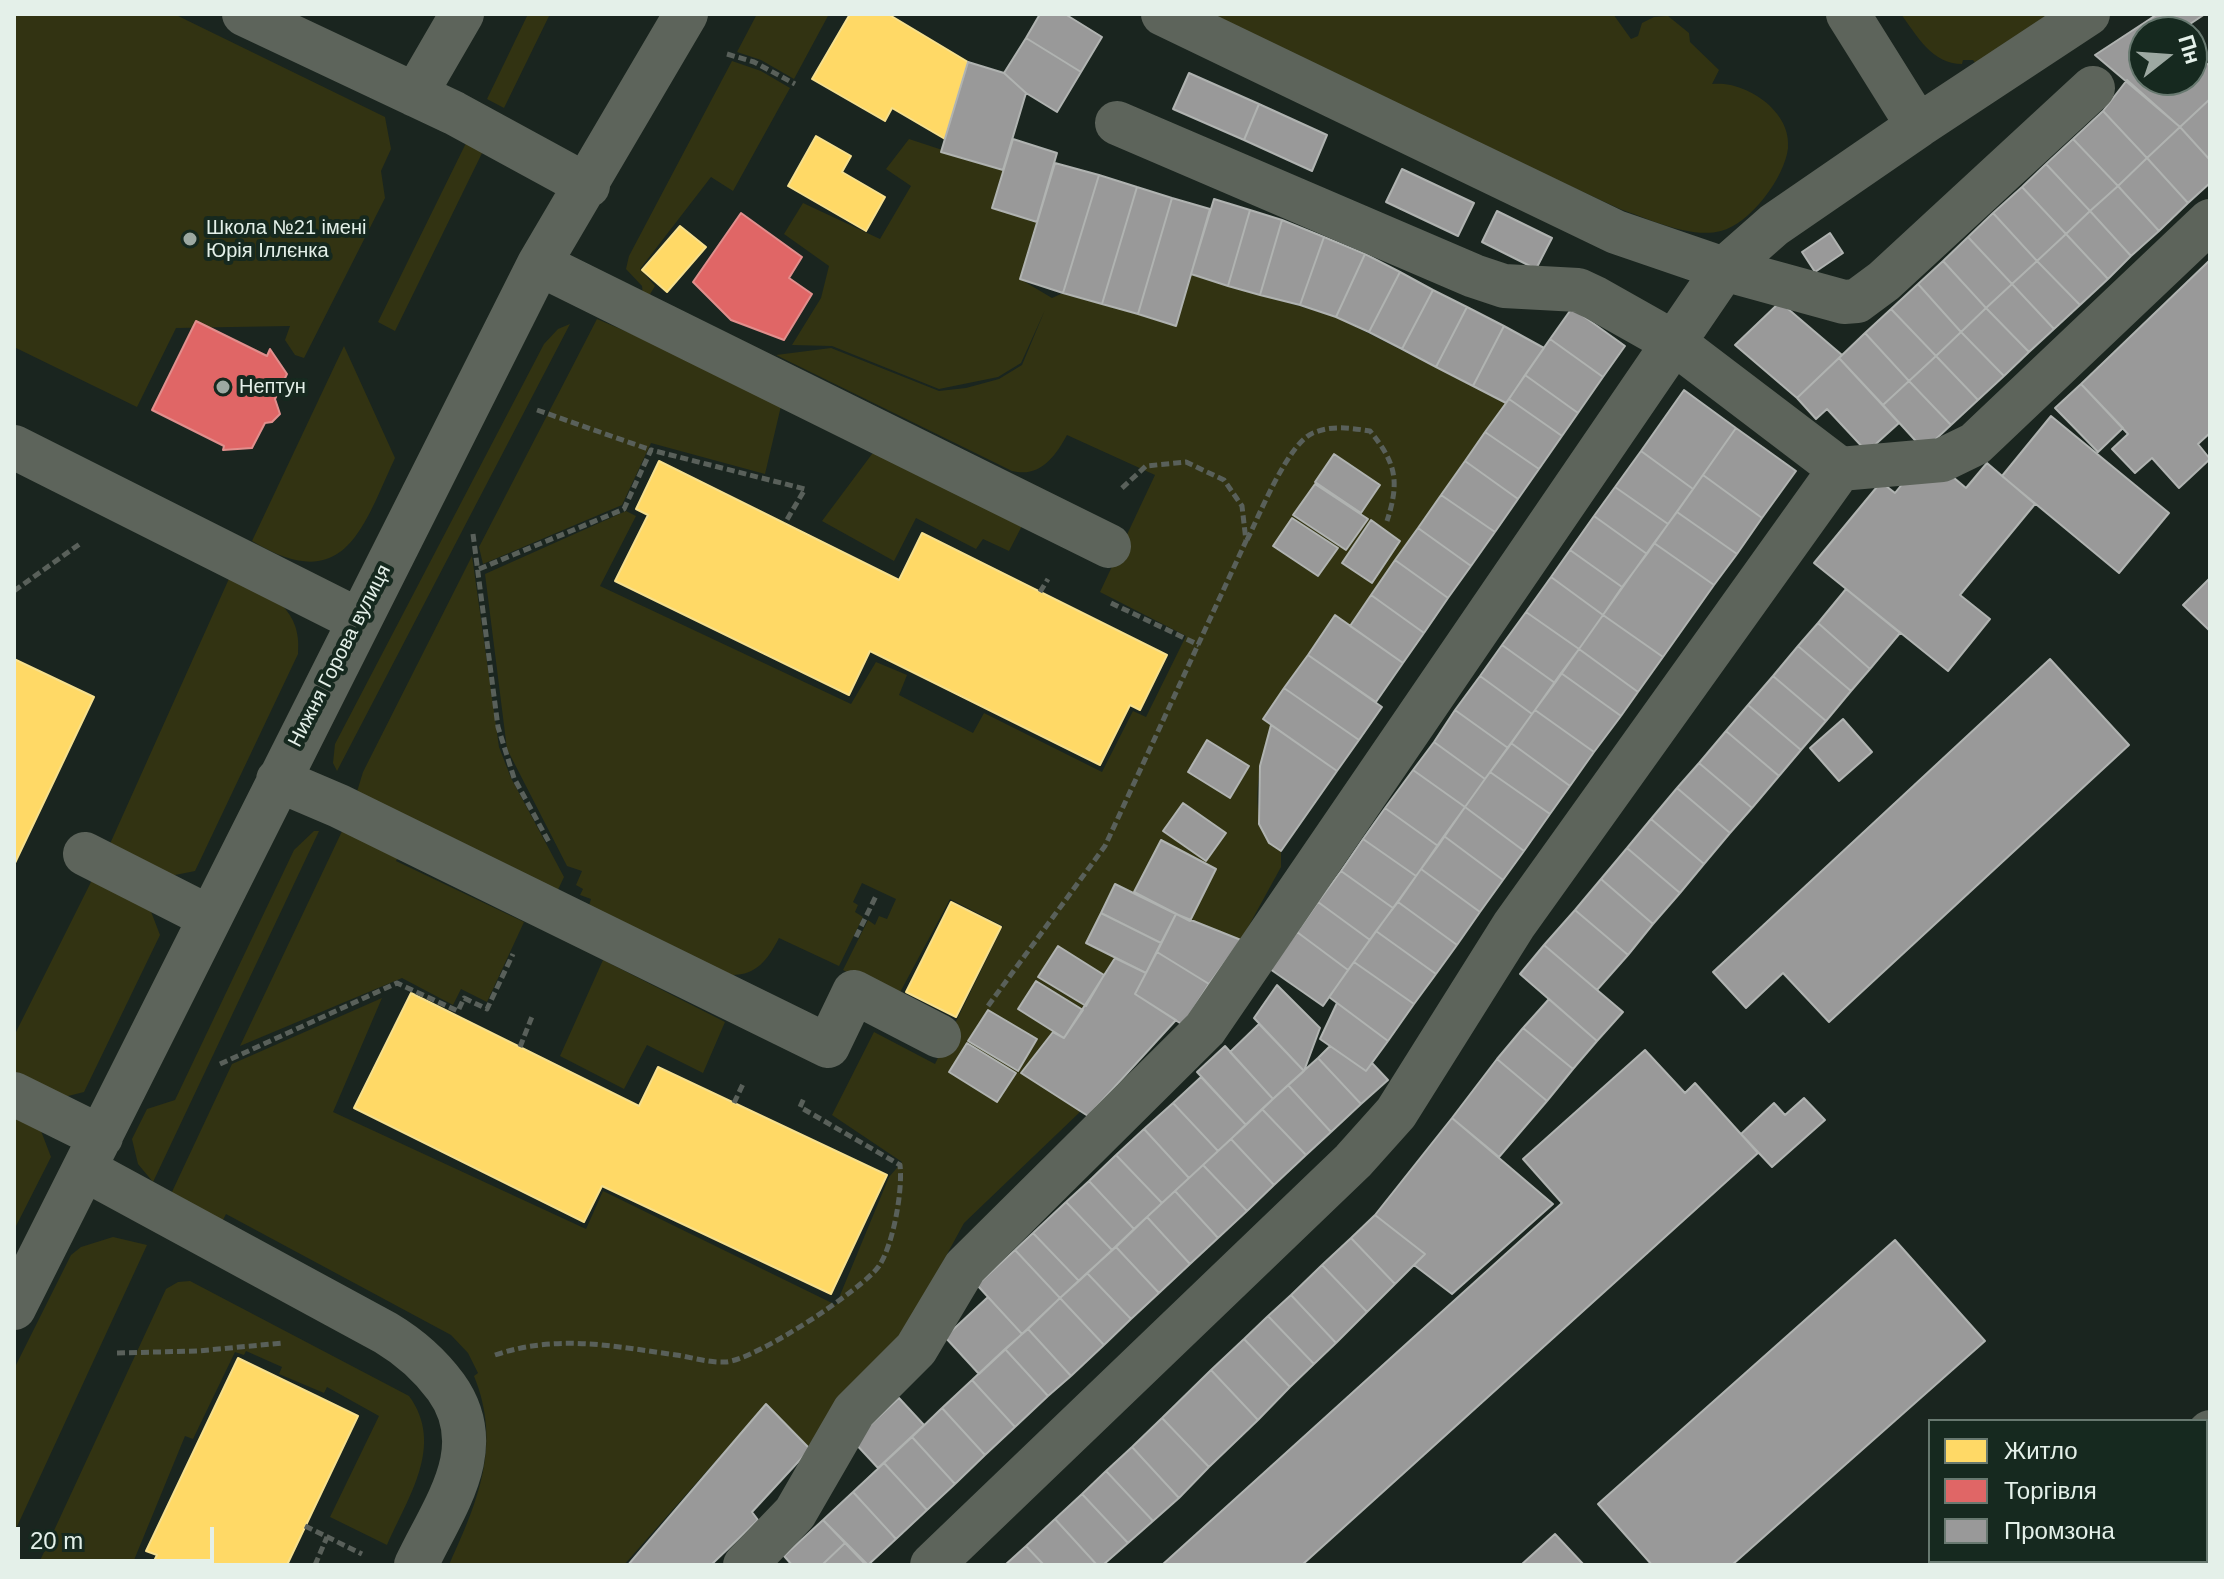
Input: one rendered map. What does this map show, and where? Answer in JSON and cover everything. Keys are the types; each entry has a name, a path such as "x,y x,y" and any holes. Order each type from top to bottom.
{"street":[{"path":"244,14 415,95 588,186"},
{"path":"415,95 462,14"},
{"name":"Нижня Горова вулиця","path":"14,1308 539,264 588,186 686,14"},
{"path":"1163,14 1616,232 1724,269 1827,299 1857,301 1884,281 2093,88"},
{"path":"1848,14 1918,126"},
{"path":"745,1565 795,1513 854,1411 916,1349 965,1267 1205,1029 1724,269 1774,225 2088,14"},
{"path":"1117,123 1474,276 1504,286 1578,290 1673,342 1840,469 1942,460 1975,444 2210,221"},
{"path":"539,264 1092,538"},
{"path":"14,447 358,620"},
{"path":"932,1565 1353,1161 1396,1113 1514,925 1840,469"},
{"path":"278,780 828,1046 854,992 939,1036"},
{"path":"85,854 209,917"},
{"path":"14,1094 92,1153 410,1347 433,1369 460,1406 467,1435 463,1464 416,1565"}],"path":[{"path":"724,53 754,62 795,84"},
{"path":"537,410 651,450 805,489 785,523"},
{"path":"939,1036 970,1027 1105,846 1246,541 1287,461 1310,434 1338,426 1370,431 1390,455 1395,481 1387,521"},
{"path":"479,569 624,509 651,450"},
{"path":"1092,538 1146,466 1186,462 1224,480 1242,506 1246,541"},
{"path":"14,591 132,506"},
{"path":"473,534 498,727 514,778 557,856"},
{"path":"1106,601 1199,645"},
{"path":"220,1064 397,983 458,1011 464,998 487,1009 517,945"},
{"path":"520,1047 533,1014"},
{"path":"453,1396 474,1382 492,1356 549,1341 582,1341 726,1362 764,1347 861,1286 881,1264 902,1180 900,1165 800,1107 828,1046"},
{"path":"734,1103 743,1084"},
{"path":"117,1353 233,1349 294,1340"},
{"path":"305,1526 368,1557"},
{"path":"315,1565 327,1537"}],"shaded area":[{"name":"Школа №21 імені Юрія Іллєнка","path":"14,14 174,14 385,117 391,149 381,171 385,198 304,358 295,355 285,340 290,326 176,328 137,407 14,347"},
{"path":"528,14 550,14 504,108 487,99"},
{"path":"757,14 829,14 794,79 761,60 737,52"},
{"path":"1196,14 1613,14 1631,39 1638,36 1642,23 1654,17 1668,16 1689,33 1690,42 1719,70 1712,84 1738,87 1752,93 1774,110 1787,134 1788,148 1773,185 1743,219 1721,231 1683,230 1620,209"},
{"path":"1901,14 2051,14 1976,64 1973,60 1963,60 1962,64 1951,63 1934,54"},
{"path":"732,61 761,71 790,88 733,191 711,177 640,269 655,286 644,304 642,286 626,269 629,256"},
{"path":"469,137 486,145 395,331 378,322"},
{"path":"909,139 1003,170 992,208 1037,222 1020,279 1052,298 1063,293 1175,325 1191,274 1336,317 1506,403 1350,626 1335,616 1263,719 1271,725 1259,775 1258,809 1269,839 1281,851 1281,867 1241,940 1177,914 1146,973 1115,958 1064,1038 1053,1032 1021,1073 1081,1111 964,1223 898,1344 810,1449 766,1404 624,1565 449,1565 477,1495 486,1449 482,1401 474,1376 478,1373 468,1353 451,1335 226,1214 222,1222 171,1194 232,1064 382,998 333,1112 586,1229 603,1191 836,1305 889,1177 902,1162 832,1115 874,1032 935,1064 1003,926 950,899 897,998 843,970 868,920 875,925 879,916 887,919 896,899 862,883 853,902 858,905 855,912 863,917 839,966 779,938 771,953 755,969 732,975 588,909 591,899 580,895 583,889 576,885 582,871 567,866 507,749 485,574 626,511 636,516 600,586 851,704 876,662 907,675 899,695 973,733 984,713 1102,772 1133,711 1146,717 1186,636 1100,592 1155,475 1067,435 1046,464 1031,471 1012,471 776,355 831,348 939,391 999,379 1022,365 1045,310 1021,363 998,377 939,389 832,346 792,345 821,298 829,266 784,234 803,203 880,239 911,186 886,169"},
{"path":"597,319 770,393 781,406 765,474 651,443 622,505 483,564 479,547"},
{"path":"570,324 337,771 333,763 335,744 544,344 558,329"},
{"path":"344,346 395,458 372,509 346,547 329,558 309,562 283,556 252,541"},
{"path":"888,452 1026,518 1009,551 983,539 976,549 916,518 894,561 822,521 872,454"},
{"path":"472,556 499,747 511,778 564,877 556,894 356,795 363,772"},
{"path":"232,572 280,603 295,624 298,654 195,871 165,877 109,846"},
{"path":"345,825 400,852 396,861 524,922 487,1002 461,989 453,1005 402,978 240,1046"},
{"path":"314,831 319,831 153,1182 138,1164 132,1139 147,1109 175,1100 294,850"},
{"path":"93,878 150,909 160,935 84,1092 56,1099 14,1076 14,1036"},
{"path":"603,960 725,1022 703,1073 647,1045 624,1089 560,1056"},
{"path":"14,1117 41,1131 51,1157 14,1230"},
{"path":"113,1237 147,1245 14,1533 14,1369 71,1255 81,1247"},
{"path":"190,1281 409,1396 424,1433 423,1452 413,1490 387,1545 330,1517 379,1416 327,1387 324,1393 279,1374 282,1367 246,1351 244,1355 235,1352 193,1439 185,1436 132,1565 38,1565 166,1289 178,1282"}],"building: Житло":[{"path":"850,14 888,14 968,62 945,139 892,108 885,121 812,79"},
{"path":"816,136 851,156 842,172 885,197 866,231 788,186"},
{"path":"680,226 706,247 667,292 642,270"},
{"path":"659,461 899,580 922,533 1167,655 1140,710 1130,705 1100,765 870,651 849,695 615,581 648,515 636,509"},
{"path":"14,659 94,697 14,865"},
{"path":"951,902 1001,927 956,1017 906,992"},
{"path":"411,993 639,1106 658,1067 887,1175 831,1294 602,1186 584,1222 354,1108"},
{"path":"238,1358 358,1416 287,1565 152,1565 157,1555 146,1551"}],"building: Торгівля":[{"path":"741,213 802,257 789,278 812,294 784,340 731,320 693,282"},
{"name":"Нептун","path":"196,321 267,356 270,349 287,374 275,399 280,414 272,422 265,423 252,448 223,450 224,446 152,410"}],"building: Промзона":[{"path":"1040,14 1065,14 1102,37 1081,72 1026,38"},
{"path":"2157,14 2205,14 2202,16 2154,16"},
{"path":"2128,33 2128,83 2095,55"},
{"path":"1026,38 1081,72 1057,112 1026,93 1004,73"},
{"path":"968,62 1004,73 1026,93 1003,170 941,152"},
{"path":"2208,64 2210,99 2180,127 2143,96 2208,96"},
{"path":"1189,73 1259,104 1244,140 1173,109"},
{"path":"2127,80 2128,96 2145,96 2180,127 2147,158 2103,111"},
{"path":"2210,99 2210,160 2180,127"},
{"path":"1259,104 1327,135 1312,171 1244,140"},
{"path":"2103,111 2147,158 2118,186 2073,139"},
{"path":"2180,127 2210,160 2210,183 2188,203 2147,158"},
{"path":"1013,139 1057,153 1037,222 992,208"},
{"path":"2073,139 2118,186 2090,211 2046,164"},
{"path":"2147,158 2188,203 2159,231 2118,186"},
{"path":"1055,163 1099,175 1063,293 1020,279"},
{"path":"2046,164 2090,211 2066,234 2022,187"},
{"path":"1402,169 1474,203 1458,236 1386,202"},
{"path":"1099,175 1137,187 1102,304 1063,293"},
{"path":"2118,186 2159,231 2131,256 2090,211"},
{"path":"1137,187 1172,198 1138,314 1102,304"},
{"path":"2022,187 2066,234 2037,261 1993,213"},
{"path":"1172,198 1210,209 1176,326 1138,314"},
{"path":"1214,199 1250,210 1228,286 1191,274"},
{"path":"1250,210 1282,220 1260,295 1228,286"},
{"path":"1497,211 1552,238 1536,269 1482,242"},
{"path":"2090,211 2131,256 2108,279 2066,234"},
{"path":"1993,213 2037,261 2012,284 1968,237"},
{"path":"1282,220 1324,237 1300,305 1260,295"},
{"path":"1830,233 1843,253 1815,272 1802,252"},
{"path":"2066,234 2108,279 2080,305 2037,261"},
{"path":"1324,237 1365,254 1336,317 1300,305"},
{"path":"1968,237 2012,284 1986,308 1943,261"},
{"path":"1365,254 1400,272 1369,332 1336,317"},
{"path":"2210,260 2210,433 2198,444 2210,459 2179,488 2152,458 2135,473 2112,449 2128,434 2081,384"},
{"path":"1943,261 1986,308 1961,332 1918,284"},
{"path":"2037,261 2080,305 2054,329 2012,284"},
{"path":"1400,272 1433,290 1402,349 1369,332"},
{"path":"1918,284 1961,332 1936,356 1891,309"},
{"path":"2012,284 2054,329 2029,352 1986,308"},
{"path":"1433,290 1467,307 1436,367 1402,349"},
{"path":"1780,302 1842,355 1797,398 1735,345"},
{"path":"1467,307 1504,326 1473,386 1436,367"},
{"path":"1572,308 1625,346 1603,377 1550,339"},
{"path":"1986,308 2029,352 2004,376 1961,332"},
{"path":"1891,309 1936,356 1909,381 1865,333"},
{"path":"1504,326 1544,348 1506,403 1473,386"},
{"path":"1961,332 2004,376 1978,400 1936,356"},
{"path":"1865,333 1909,381 1883,405 1839,358"},
{"path":"1550,339 1603,377 1578,413 1525,375"},
{"path":"1936,356 1978,400 1951,425 1909,381"},
{"path":"1839,358 1899,423 1867,452 1827,409 1816,419 1797,398"},
{"path":"1525,375 1578,413 1562,436 1509,399"},
{"path":"1909,381 1951,425 1924,450 1883,405"},
{"path":"2081,384 2123,428 2098,452 2055,408"},
{"path":"1684,390 1736,428 1693,489 1641,451"},
{"path":"1509,399 1562,436 1539,469 1485,432"},
{"path":"2051,416 2169,513 2119,573 2002,476"},
{"path":"1736,428 1796,471 1762,518 1703,475"},
{"path":"1485,432 1539,469 1518,499 1465,461"},
{"path":"1641,451 1693,489 1668,524 1615,487"},
{"path":"1334,454 1380,485 1361,513 1315,482"},
{"path":"1465,461 1518,499 1495,532 1441,495"},
{"path":"1987,463 2035,504 1960,595 1990,619 1948,671 1814,563 1881,482 1895,493 1903,483 1947,472 1966,488"},
{"path":"1703,475 1762,518 1737,554 1677,512"},
{"path":"1315,484 1368,519 1346,550 1293,515"},
{"path":"1615,487 1668,524 1647,554 1594,516"},
{"path":"1441,495 1495,532 1471,566 1418,528"},
{"path":"1677,512 1737,554 1714,585 1654,543"},
{"path":"1594,516 1647,554 1622,587 1570,550"},
{"path":"1292,518 1338,548 1318,576 1273,546"},
{"path":"1371,520 1400,541 1372,583 1342,563"},
{"path":"1418,528 1471,566 1448,598 1395,560"},
{"path":"1654,543 1714,585 1663,657 1603,615"},
{"path":"1570,550 1622,587 1603,615 1551,577"},
{"path":"1395,560 1448,598 1424,633 1371,595"},
{"path":"1551,577 1603,615 1579,649 1526,612"},
{"path":"2210,578 2210,631 2183,605"},
{"path":"1846,589 1900,633 1870,669 1818,623"},
{"path":"1371,595 1424,633 1403,663 1350,626"},
{"path":"1526,612 1579,649 1555,683 1502,645"},
{"path":"1335,615 1403,663 1376,702 1308,655"},
{"path":"1603,615 1663,657 1638,692 1579,649"},
{"path":"1818,623 1870,669 1851,691 1798,646"},
{"path":"1502,645 1555,683 1532,714 1480,676"},
{"path":"1798,646 1851,691 1826,721 1773,676"},
{"path":"1579,649 1638,692 1621,716 1561,673"},
{"path":"1308,655 1382,707 1359,740 1284,688"},
{"path":"2050,659 2129,745 1829,1022 1783,973 1746,1008 1713,972"},
{"path":"1561,673 1621,716 1594,752 1535,710"},
{"path":"1480,676 1532,714 1508,748 1455,710"},
{"path":"1773,676 1826,721 1801,750 1748,705"},
{"path":"1284,688 1359,740 1337,771 1263,719"},
{"path":"1748,705 1801,750 1779,776 1726,731"},
{"path":"1455,710 1508,748 1485,779 1434,742"},
{"path":"1535,710 1594,752 1570,786 1511,743"},
{"path":"1843,719 1872,752 1839,781 1810,748"},
{"path":"1271,725 1337,771 1281,851 1269,843 1259,824 1260,766"},
{"path":"1726,731 1779,776 1752,808 1699,763"},
{"path":"1207,740 1249,766 1230,798 1188,772"},
{"path":"1434,742 1485,779 1465,807 1413,770"},
{"path":"1511,743 1570,786 1550,814 1490,772"},
{"path":"1699,763 1752,808 1730,833 1677,788"},
{"path":"1413,770 1465,807 1438,846 1385,808"},
{"path":"1490,772 1550,814 1524,851 1465,807"},
{"path":"1677,788 1730,833 1704,864 1651,819"},
{"path":"1183,803 1226,833 1206,861 1163,831"},
{"path":"1465,807 1524,851 1503,880 1444,836"},
{"path":"1385,808 1438,846 1416,876 1363,839"},
{"path":"1651,819 1704,864 1680,893 1627,848"},
{"path":"1444,836 1503,880 1480,912 1421,869"},
{"path":"1363,839 1416,876 1393,908 1341,871"},
{"path":"1161,840 1216,869 1190,921 1134,892"},
{"path":"1627,848 1680,893 1653,924 1601,879"},
{"path":"1421,869 1480,912 1457,945 1398,902"},
{"path":"1341,871 1393,908 1370,940 1318,902"},
{"path":"1601,879 1653,924 1628,955 1575,910"},
{"path":"1115,884 1176,914 1161,943 1101,913"},
{"path":"1318,902 1370,940 1348,970 1297,932"},
{"path":"1398,902 1457,945 1436,974 1376,931"},
{"path":"1575,910 1628,955 1597,990 1544,945"},
{"path":"1101,913 1161,943 1146,973 1086,943"},
{"path":"1176,914 1241,940 1209,984 1157,952"},
{"path":"1376,931 1436,974 1414,1004 1354,962"},
{"path":"1297,932 1348,970 1323,1006 1270,969"},
{"path":"1544,945 1623,1012 1597,1041 1520,974"},
{"path":"1058,946 1104,975 1086,1006 1038,977"},
{"path":"1157,952 1209,984 1183,1025 1135,994"},
{"path":"1115,958 1146,973 1135,994 1176,1020 1088,1116 1021,1073 1053,1032 1064,1038"},
{"path":"1354,962 1414,1004 1388,1041 1329,997"},
{"path":"1036,981 1083,1010 1064,1038 1018,1009"},
{"path":"1277,985 1320,1028 1304,1071 1254,1018"},
{"path":"1549,999 1597,1041 1573,1069 1523,1028"},
{"path":"1337,1003 1388,1041 1366,1071 1320,1039"},
{"path":"988,1010 1037,1039 1018,1071 968,1041"},
{"path":"1259,1024 1304,1071 1273,1099 1230,1052"},
{"path":"1523,1028 1573,1069 1547,1101 1497,1059"},
{"path":"967,1043 1016,1073 997,1102 949,1072"},
{"path":"1225,1046 1273,1099 1246,1125 1197,1072"},
{"path":"1330,1046 1366,1071 1372,1063 1388,1080 1361,1104 1318,1058"},
{"path":"1645,1050 1685,1093 1695,1083 1758,1153 1302,1565 1162,1565 1562,1203 1523,1159"},
{"path":"1318,1058 1361,1104 1331,1132 1288,1085"},
{"path":"1497,1059 1547,1101 1499,1157 1452,1118"},
{"path":"1201,1077 1246,1125 1218,1151 1173,1103"},
{"path":"1288,1085 1331,1132 1306,1155 1262,1109"},
{"path":"1804,1098 1825,1120 1772,1167 1741,1134 1774,1103 1785,1115"},
{"path":"1173,1103 1218,1151 1189,1178 1144,1129"},
{"path":"1262,1109 1306,1155 1274,1185 1231,1139"},
{"path":"1452,1118 1553,1204 1452,1294 1414,1265 1425,1254 1375,1215"},
{"path":"1144,1129 1189,1178 1162,1203 1116,1155"},
{"path":"1231,1139 1274,1185 1247,1211 1203,1165"},
{"path":"1116,1155 1162,1203 1134,1229 1089,1181"},
{"path":"1203,1165 1247,1211 1218,1238 1175,1191"},
{"path":"1089,1181 1134,1229 1112,1250 1066,1202"},
{"path":"1175,1191 1218,1238 1190,1264 1147,1217"},
{"path":"1066,1202 1112,1250 1079,1281 1033,1233"},
{"path":"1375,1215 1425,1254 1395,1284 1351,1238"},
{"path":"1147,1217 1190,1264 1159,1293 1116,1247"},
{"path":"1033,1233 1079,1281 1060,1298 1015,1250"},
{"path":"1351,1238 1395,1284 1367,1312 1322,1265"},
{"path":"1895,1240 1985,1341 1732,1565 1652,1565 1598,1504"},
{"path":"1116,1247 1159,1293 1131,1319 1087,1273"},
{"path":"1015,1250 1060,1298 1022,1334 977,1285"},
{"path":"1322,1265 1367,1312 1336,1343 1291,1295"},
{"path":"1087,1273 1131,1319 1104,1345 1060,1298"},
{"path":"1291,1295 1336,1343 1314,1364 1268,1316"},
{"path":"988,1297 1022,1334 979,1374 945,1337"},
{"path":"1060,1298 1104,1345 1071,1376 1028,1329"},
{"path":"1268,1316 1314,1364 1290,1387 1244,1339"},
{"path":"1028,1329 1071,1376 1048,1396 1005,1349"},
{"path":"1244,1339 1290,1387 1258,1420 1211,1370"},
{"path":"1005,1349 1048,1396 1015,1427 972,1380"},
{"path":"1211,1370 1258,1420 1209,1467 1162,1418"},
{"path":"972,1380 1015,1427 985,1455 942,1408"},
{"path":"899,1398 924,1425 878,1468 853,1441"},
{"path":"766,1404 810,1449 752,1512 758,1520 711,1565 628,1565"},
{"path":"942,1408 985,1455 955,1484 912,1437"},
{"path":"1162,1418 1209,1467 1179,1498 1132,1447"},
{"path":"912,1437 955,1484 927,1510 884,1463"},
{"path":"1132,1447 1179,1498 1153,1521 1106,1471"},
{"path":"884,1463 927,1510 896,1539 853,1492"},
{"path":"1106,1471 1153,1521 1128,1543 1082,1494"},
{"path":"853,1492 896,1539 868,1565 823,1520"},
{"path":"1082,1494 1128,1543 1103,1565 1097,1565 1055,1519"},
{"path":"1055,1519 1097,1565 1044,1565 1026,1546"},
{"path":"823,1520 845,1543 822,1565 792,1565 784,1556"},
{"path":"1555,1534 1584,1565 1521,1565"},
{"path":"845,1543 866,1565 822,1565"},
{"path":"1026,1546 1044,1565 1005,1565"}],"place":[{"name":"Школа №21 імені Юрія Іллєнка","path":"190,239"},
{"name":"Нептун","path":"223,387"}]}
